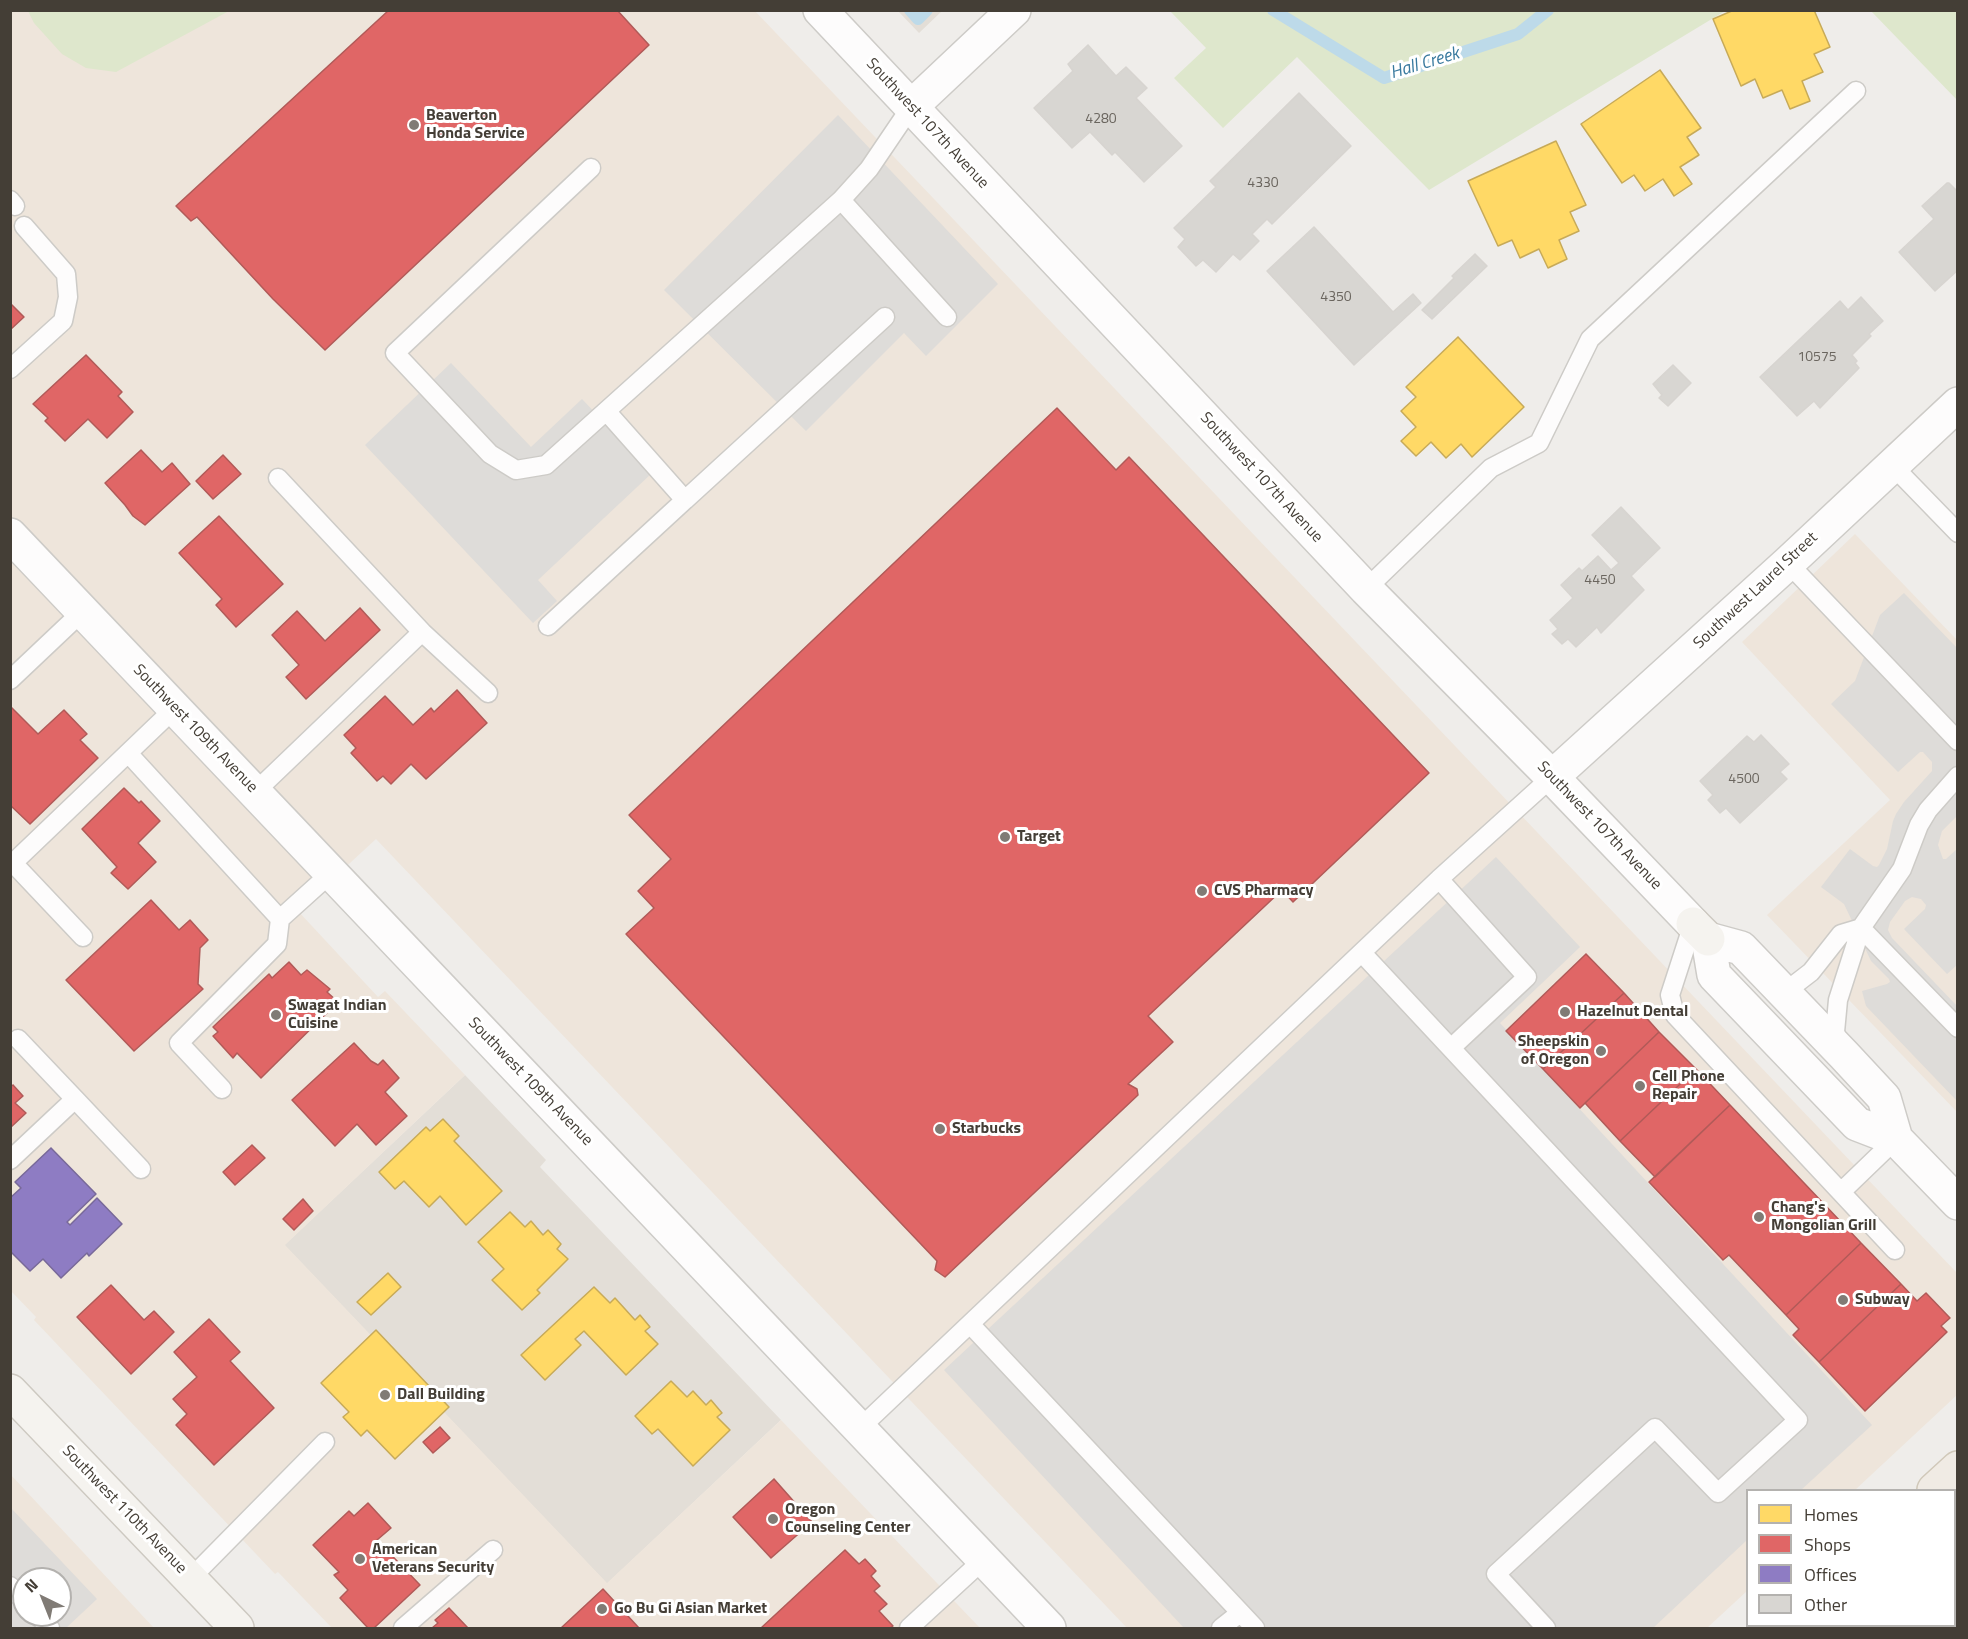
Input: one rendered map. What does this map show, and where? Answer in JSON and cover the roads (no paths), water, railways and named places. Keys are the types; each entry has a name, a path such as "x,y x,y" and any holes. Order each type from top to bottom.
{"main road":[{"path":"1936,1489 1958,1468"}],"street":[{"name":"Southwest 107th Avenue","path":"820,10 1366,589 1700,931"},
{"path":"911,107 1014,10"},
{"name":"Southwest Laurel Street","path":"1552,777 1958,404"},
{"name":"Southwest 109th Avenue","path":"10,535 1046,1627"},
{"path":"1700,931 1741,948 1785,992 1884,1098 1896,1139"},
{"path":"1700,931 1714,975 1857,1125 1896,1139 1958,1203"},
{"name":"Southwest 110th Avenue","path":"10,1391 237,1629"}],"lane":[{"path":"1366,589 1491,468 1539,443 1590,339 1856,91"},
{"path":"591,168 395,353 490,454 516,470 546,465 841,200 869,169 911,107"},
{"path":"841,200 947,317"},
{"path":"10,369 63,321 68,297 66,274 24,226"},
{"path":"548,626 885,317"},
{"path":"607,412 685,500"},
{"path":"1892,465 1958,533"},
{"path":"278,478 422,632 488,693"},
{"path":"1788,562 1958,741"},
{"path":"10,680 83,611"},
{"path":"255,792 422,632"},
{"path":"83,937 12,861 175,708"},
{"path":"128,753 280,919"},
{"path":"1844,1055 1835,1032 1838,1000 1861,927 1902,869 1919,825 1928,810 1958,776"},
{"path":"859,1429 1439,879 1552,777"},
{"path":"222,1089 179,1043 277,944 280,919 331,873"},
{"path":"1439,879 1527,976 1451,1048"},
{"path":"1785,992 1811,972 1841,934 1861,927"},
{"path":"1861,927 1958,1028"},
{"path":"1700,931 1670,995 1675,1015 1895,1250"},
{"path":"1362,953 1798,1420 1718,1493 1655,1428 1496,1574 1546,1629"},
{"path":"18,1039 141,1168"},
{"path":"10,1160 75,1099"},
{"path":"1841,1192 1896,1139"},
{"path":"970,1324 1255,1629"},
{"path":"190,1579 325,1442"},
{"path":"403,1629 493,1550"},
{"path":"909,1629 984,1560"},
{"path":"1221,1629 1240,1613"}],"waterway":[{"name":"Hall Creek","path":"910,10 918,19 927,10"},
{"name":"Hall Creek","path":"1273,10 1384,78 1518,34 1548,10"}],"place":[{"name":"Beaverton Honda Service","path":"414,125"},
{"name":"Target","path":"1005,837"},
{"name":"CVS Pharmacy","path":"1202,891"},
{"name":"Hazelnut Dental","path":"1565,1012"},
{"name":"Swagat Indian Cuisine","path":"276,1015"},
{"name":"Sheepskin of Oregon","path":"1601,1051"},
{"name":"Cell Phone Repair","path":"1640,1086"},
{"name":"Starbucks","path":"940,1129"},
{"name":"Chang's Mongolian Grill","path":"1759,1217"},
{"name":"Subway","path":"1843,1300"},
{"name":"Dall Building","path":"385,1395"},
{"name":"Oregon Counseling Center","path":"773,1519"},
{"name":"American Veterans Security","path":"360,1559"},
{"name":"Go Bu Gi Asian Market","path":"602,1609"}]}
